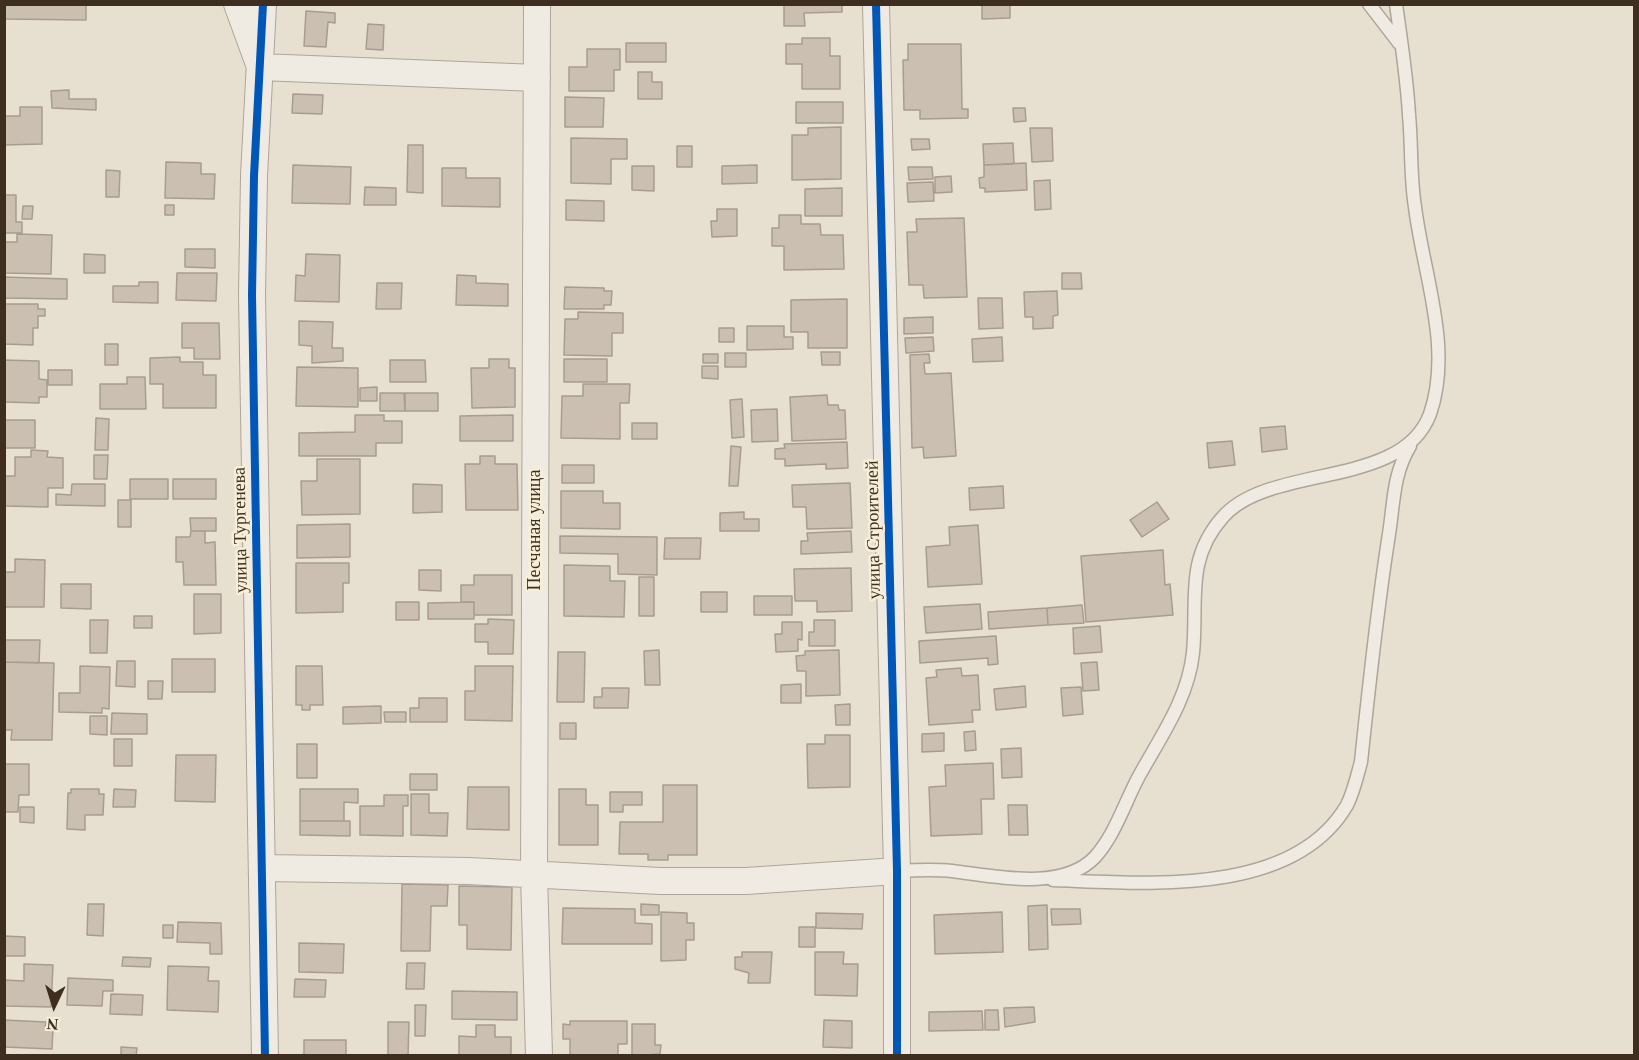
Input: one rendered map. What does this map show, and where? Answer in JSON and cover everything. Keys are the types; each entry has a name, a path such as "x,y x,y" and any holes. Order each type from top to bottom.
{"street":[{"path":"237,4 260,68 537,78"},
{"name":"улица Тургенева","path":"263,4 254,177 252,295 265,1056"},
{"name":"Песчаная улица","path":"537,4 534,874 539,1056"},
{"name":"улица Строителей","path":"876,4 897,871 897,1056"},
{"path":"262,868 469,871 660,881 746,880 897,871"}],"lane":[{"path":"1369,4 1384,20 1401,46"},
{"path":"897,871 928,869 1008,879 1171,883 1212,878 1264,867 1312,842 1330,826 1346,806 1361,762 1379,592 1393,491 1401,461 1429,417 1435,396 1436,325 1415,207 1407,84 1396,4"},
{"path":"1035,879 1078,869 1094,858 1111,832 1181,702 1189,678 1193,650 1198,560 1207,539 1222,517 1236,504 1255,495 1364,466 1397,452 1416,437"}],"building":[{"path":"4,4 86,4 86,20 4,19"},
{"path":"784,4 842,4 842,12 804,13 805,26 784,26"},
{"path":"982,4 1010,4 1010,18 982,19"},
{"path":"306,11 335,13 335,23 328,22 326,47 304,46"},
{"path":"368,24 384,25 383,50 366,49"},
{"path":"802,38 830,38 830,56 840,56 840,89 802,89 802,64 786,64 786,44 802,44"},
{"path":"626,43 666,43 666,62 626,62"},
{"path":"908,44 961,44 962,109 968,109 968,118 920,119 920,110 904,110 903,60 908,60"},
{"path":"587,49 620,49 620,70 614,70 614,91 569,91 569,67 587,67"},
{"path":"638,72 652,72 652,82 662,82 662,99 638,99"},
{"path":"69,90 69,99 96,99 96,110 52,108 51,91"},
{"path":"293,94 323,95 322,114 292,113"},
{"path":"565,97 604,98 603,127 565,127"},
{"path":"796,102 843,102 843,123 796,123"},
{"path":"20,107 42,107 42,144 4,145 4,116 20,116"},
{"path":"1013,108 1025,108 1026,121 1014,122"},
{"path":"841,127 841,179 792,180 792,135 808,135 808,128"},
{"path":"1030,128 1052,128 1053,161 1032,162"},
{"path":"571,138 627,139 627,159 611,159 611,184 571,183"},
{"path":"911,139 929,139 930,149 912,150"},
{"path":"1013,143 1014,164 984,165 983,144"},
{"path":"408,145 423,145 423,193 407,192"},
{"path":"677,146 692,146 692,167 677,167"},
{"path":"166,162 201,163 201,174 215,174 214,199 165,198"},
{"path":"1026,163 1027,190 985,192 985,188 980,188 979,178 984,177 984,165"},
{"path":"293,165 351,167 350,204 292,203"},
{"path":"757,165 757,183 722,184 722,166"},
{"path":"632,166 654,166 654,191 632,190"},
{"path":"908,167 932,167 933,179 909,180"},
{"path":"442,168 466,168 466,178 500,178 500,207 442,206"},
{"path":"106,170 120,171 119,197 106,197"},
{"path":"951,176 952,192 935,193 935,177"},
{"path":"1050,180 1051,209 1035,210 1034,181"},
{"path":"933,182 934,201 908,202 907,183"},
{"path":"365,187 396,188 396,205 364,205"},
{"path":"842,188 842,216 805,216 805,189"},
{"path":"4,195 16,195 16,222 22,222 22,233 4,233"},
{"path":"566,200 604,201 604,221 566,220"},
{"path":"165,205 174,205 174,215 165,215"},
{"path":"23,206 33,206 32,219 22,219"},
{"path":"717,209 737,209 737,236 712,237 711,221 717,221"},
{"path":"779,215 801,215 801,224 820,224 821,235 843,235 844,269 784,270 784,246 772,246 772,228 779,228"},
{"path":"964,218 967,297 924,298 923,285 909,285 907,232 917,232 916,219"},
{"path":"17,234 52,235 51,274 4,273 4,242 17,242"},
{"path":"185,249 215,249 215,268 185,267"},
{"path":"84,254 105,255 105,273 84,273"},
{"path":"306,254 340,255 339,302 295,301 296,275 305,276"},
{"path":"177,273 217,273 216,301 176,300"},
{"path":"1062,273 1081,273 1082,289 1062,289"},
{"path":"457,275 476,276 476,283 508,284 508,306 456,305"},
{"path":"4,277 67,279 67,299 4,298"},
{"path":"139,282 158,282 158,303 113,302 113,286 139,286"},
{"path":"377,283 402,283 401,309 376,309"},
{"path":"565,287 604,288 604,291 612,291 611,305 604,305 604,309 564,309"},
{"path":"1057,291 1058,315 1053,316 1053,328 1033,329 1033,317 1025,317 1024,292"},
{"path":"978,298 1002,298 1003,328 979,329"},
{"path":"847,299 847,348 808,348 808,332 791,332 791,300"},
{"path":"4,304 38,304 38,309 45,309 45,316 38,316 38,328 33,328 33,345 4,344"},
{"path":"578,312 623,313 623,333 612,333 612,356 564,355 565,319 578,319"},
{"path":"933,317 933,333 904,334 904,318"},
{"path":"299,321 333,322 332,348 343,348 343,361 312,363 312,346 299,345"},
{"path":"182,323 219,323 220,359 194,359 194,348 182,348"},
{"path":"747,326 784,326 784,337 793,337 793,349 747,350"},
{"path":"719,328 734,328 734,342 719,342"},
{"path":"933,337 934,351 906,353 905,338"},
{"path":"1002,337 1003,361 973,362 972,339"},
{"path":"105,344 118,344 118,365 105,365"},
{"path":"821,352 840,352 840,365 822,365"},
{"path":"725,353 746,353 746,367 725,367"},
{"path":"703,354 718,354 718,363 703,363"},
{"path":"929,354 930,363 924,363 925,374 951,373 956,456 924,458 923,447 912,448 910,355"},
{"path":"180,357 180,362 203,362 203,375 216,375 216,408 163,408 163,384 150,384 150,358"},
{"path":"489,359 509,359 509,368 515,368 515,407 472,408 471,368 489,368"},
{"path":"564,359 607,359 607,382 564,382"},
{"path":"4,360 39,361 39,379 47,380 47,397 39,397 39,403 4,402"},
{"path":"390,360 425,360 426,382 390,382"},
{"path":"702,366 718,366 718,379 702,378"},
{"path":"297,367 358,368 358,407 296,406"},
{"path":"48,370 72,370 72,385 48,385"},
{"path":"127,377 145,377 146,409 100,409 100,384 127,384"},
{"path":"583,384 630,384 629,403 620,403 620,439 561,438 562,396 583,396"},
{"path":"377,387 377,401 360,401 360,388"},
{"path":"380,393 404,393 405,411 380,411"},
{"path":"405,393 438,393 438,411 405,411"},
{"path":"827,395 828,405 838,405 839,410 845,410 846,439 792,441 790,397"},
{"path":"742,399 744,437 732,438 730,400"},
{"path":"777,409 778,441 752,442 751,410"},
{"path":"355,415 384,415 384,421 402,421 402,443 376,443 376,456 299,456 299,433 355,432"},
{"path":"513,415 513,441 460,441 460,416"},
{"path":"96,418 109,419 108,450 95,450"},
{"path":"4,420 35,420 35,448 4,448"},
{"path":"632,423 657,423 657,439 632,439"},
{"path":"1285,426 1287,449 1262,452 1260,428"},
{"path":"1232,441 1235,465 1209,468 1207,443"},
{"path":"847,442 848,468 826,469 826,464 785,466 785,459 775,459 775,449 785,448 784,444"},
{"path":"731,446 741,447 738,486 729,486"},
{"path":"31,450 48,451 47,457 63,458 63,488 48,488 48,507 4,506 4,476 15,476 15,457 31,457"},
{"path":"94,455 108,455 107,479 94,479"},
{"path":"480,456 495,456 495,464 517,464 518,510 466,510 465,464 480,464"},
{"path":"317,459 360,459 360,514 302,515 301,481 317,481"},
{"path":"562,465 594,465 594,483 562,483"},
{"path":"130,479 168,479 168,499 130,499"},
{"path":"173,479 216,479 216,499 173,499"},
{"path":"850,483 852,528 807,529 806,507 793,507 792,485"},
{"path":"72,484 105,484 105,506 56,505 56,494 71,495"},
{"path":"413,484 442,485 442,512 413,513"},
{"path":"1003,486 1004,508 970,510 969,488"},
{"path":"561,491 603,491 603,503 620,503 620,529 561,528"},
{"path":"118,500 131,500 131,527 118,527"},
{"path":"1157,502 1169,519 1142,537 1130,520"},
{"path":"744,512 744,519 759,519 759,531 720,531 720,513"},
{"path":"190,518 216,518 216,531 191,531"},
{"path":"350,524 350,557 297,558 297,525"},
{"path":"978,525 982,584 928,587 926,547 950,545 949,527"},
{"path":"191,531 205,531 205,543 215,542 216,585 184,585 183,562 176,562 176,537 190,537"},
{"path":"851,531 852,552 801,554 801,541 808,541 807,533"},
{"path":"560,536 657,537 657,575 618,574 618,554 560,553"},
{"path":"665,538 701,538 700,559 664,559"},
{"path":"1163,550 1165,585 1170,584 1173,615 1086,622 1081,556"},
{"path":"15,559 45,560 44,607 4,607 5,572 15,572"},
{"path":"296,563 349,563 349,583 343,583 343,612 296,613"},
{"path":"564,565 610,566 610,581 625,581 624,617 564,616"},
{"path":"851,568 852,611 817,612 817,601 795,601 794,569"},
{"path":"419,570 441,570 441,591 419,590"},
{"path":"474,575 512,575 512,615 474,615 474,602 461,602 461,585 474,585"},
{"path":"639,577 654,577 654,616 639,616"},
{"path":"61,584 91,584 91,609 61,608"},
{"path":"701,592 727,592 727,612 701,612"},
{"path":"194,594 221,594 221,633 194,634"},
{"path":"754,596 792,596 792,615 754,615"},
{"path":"396,602 419,602 419,620 396,620"},
{"path":"474,602 474,619 428,619 428,603"},
{"path":"980,604 982,629 926,633 924,607"},
{"path":"1082,605 1084,623 1048,625 1047,608"},
{"path":"1047,608 1048,625 989,629 988,612"},
{"path":"134,616 152,616 152,628 134,628"},
{"path":"488,619 514,620 513,654 488,654 488,642 475,642 475,624 488,624"},
{"path":"90,620 108,620 107,653 90,653"},
{"path":"814,620 835,620 835,646 809,646 809,632 814,632"},
{"path":"782,622 802,622 802,640 798,639 798,651 776,652 775,634 782,634"},
{"path":"1100,626 1102,652 1074,654 1073,628"},
{"path":"996,636 998,664 988,665 988,658 920,663 919,641"},
{"path":"4,640 40,640 39,663 4,662"},
{"path":"659,650 660,685 645,685 644,651"},
{"path":"839,650 840,695 806,696 806,671 797,671 796,656 805,655 805,651"},
{"path":"558,652 585,652 584,702 557,702"},
{"path":"172,659 215,659 215,692 172,692"},
{"path":"117,661 135,661 135,687 116,686"},
{"path":"4,662 54,663 52,740 11,740 12,730 4,730"},
{"path":"1097,662 1099,690 1083,691 1081,663"},
{"path":"80,666 110,667 109,709 102,708 102,713 59,712 59,693 80,693"},
{"path":"296,666 322,666 323,705 310,705 310,710 302,710 302,705 296,705"},
{"path":"475,666 513,666 512,721 465,720 465,691 475,691"},
{"path":"961,668 962,676 978,675 980,710 972,710 973,722 929,725 926,678 937,677 936,670"},
{"path":"148,681 163,681 162,699 148,699"},
{"path":"801,684 801,703 781,703 781,685"},
{"path":"1025,686 1026,707 996,710 994,689"},
{"path":"1081,687 1083,714 1063,716 1061,688"},
{"path":"602,688 629,688 628,708 594,708 594,697 602,697"},
{"path":"419,698 447,698 447,722 410,722 410,708 419,708"},
{"path":"850,704 850,725 836,725 835,705"},
{"path":"381,706 381,723 343,724 343,707"},
{"path":"384,712 406,712 406,722 385,722"},
{"path":"112,713 147,714 147,734 111,734"},
{"path":"90,716 107,716 107,735 90,734"},
{"path":"560,723 576,723 576,739 560,739"},
{"path":"975,731 976,750 965,751 964,732"},
{"path":"944,733 944,751 922,752 922,734"},
{"path":"825,735 850,735 850,787 808,788 807,744 825,744"},
{"path":"114,739 132,739 132,766 114,766"},
{"path":"297,744 317,744 317,778 297,778"},
{"path":"1021,748 1022,777 1002,778 1001,749"},
{"path":"176,755 216,755 215,802 175,801"},
{"path":"993,763 994,799 981,799 982,834 931,836 929,787 946,786 945,765"},
{"path":"4,764 29,764 29,795 19,795 18,812 4,812"},
{"path":"410,774 437,774 437,790 410,790"},
{"path":"663,785 697,785 697,855 668,855 668,860 648,860 648,854 619,854 620,822 663,822"},
{"path":"468,787 509,787 509,830 467,829"},
{"path":"71,789 99,789 99,794 104,794 103,815 85,815 85,830 67,829 68,793 71,793"},
{"path":"114,789 136,790 135,807 113,807"},
{"path":"300,789 358,789 358,803 344,802 344,821 300,821"},
{"path":"559,789 586,789 586,805 598,805 598,845 559,845"},
{"path":"610,792 642,792 642,805 623,805 623,812 610,812"},
{"path":"411,794 429,794 429,813 448,813 447,836 411,835"},
{"path":"384,795 408,795 408,806 403,806 403,836 360,835 360,806 384,806"},
{"path":"1008,805 1027,805 1028,835 1009,835"},
{"path":"20,807 34,807 34,823 20,822"},
{"path":"300,821 350,821 350,836 300,835"},
{"path":"402,884 448,885 447,906 431,906 430,951 401,951"},
{"path":"459,886 512,887 511,950 467,949 467,925 459,925"},
{"path":"88,904 104,904 103,936 87,935"},
{"path":"641,904 659,905 659,915 641,915"},
{"path":"1047,905 1048,949 1029,950 1028,906"},
{"path":"563,908 635,909 635,923 652,924 652,944 562,944"},
{"path":"1051,909 1080,909 1081,924 1052,925"},
{"path":"661,912 687,913 687,923 694,923 694,940 686,940 686,960 661,961"},
{"path":"1002,912 1003,952 935,954 934,915"},
{"path":"816,913 863,914 862,929 816,928"},
{"path":"178,922 221,923 222,954 210,954 210,943 177,942"},
{"path":"163,925 173,925 173,938 163,938"},
{"path":"799,927 815,927 815,947 799,947"},
{"path":"4,936 25,937 25,956 4,956"},
{"path":"299,943 344,944 343,973 299,972"},
{"path":"742,952 772,952 770,983 748,983 749,973 735,969 735,957 742,957"},
{"path":"815,952 844,952 843,964 858,964 857,996 815,995"},
{"path":"123,957 151,958 150,967 122,966"},
{"path":"407,963 425,963 424,989 406,989"},
{"path":"24,964 53,965 51,1007 4,1006 4,980 24,981"},
{"path":"168,966 209,967 208,981 219,981 218,1012 167,1010"},
{"path":"68,978 113,980 113,991 103,991 102,1006 67,1005"},
{"path":"295,979 326,980 325,997 294,997"},
{"path":"452,991 517,992 517,1020 452,1019"},
{"path":"111,994 143,995 142,1015 110,1014"},
{"path":"415,1005 426,1005 425,1036 415,1036"},
{"path":"1034,1007 1035,1022 1005,1027 1004,1008"},
{"path":"985,1010 998,1010 999,1030 985,1030"},
{"path":"982,1011 983,1030 929,1031 929,1012"},
{"path":"4,1020 46,1022 45,1028 53,1029 52,1049 4,1047"},
{"path":"824,1020 852,1021 852,1048 823,1047"},
{"path":"570,1021 627,1021 627,1044 618,1044 618,1056 570,1056 570,1039 563,1039 563,1024 570,1025"},
{"path":"388,1022 409,1022 408,1056 388,1056"},
{"path":"632,1024 655,1024 655,1045 661,1045 660,1054 632,1056"},
{"path":"476,1025 495,1025 495,1037 511,1037 511,1056 459,1056 459,1036 476,1037"},
{"path":"304,1040 346,1040 346,1056 298,1056 304,1054"},
{"path":"121,1047 137,1048 136,1056 121,1056"}],"cycle path":[{"path":"263,4 254,176 252,295 265,1056"},
{"path":"876,4 897,871 897,1056"}]}
